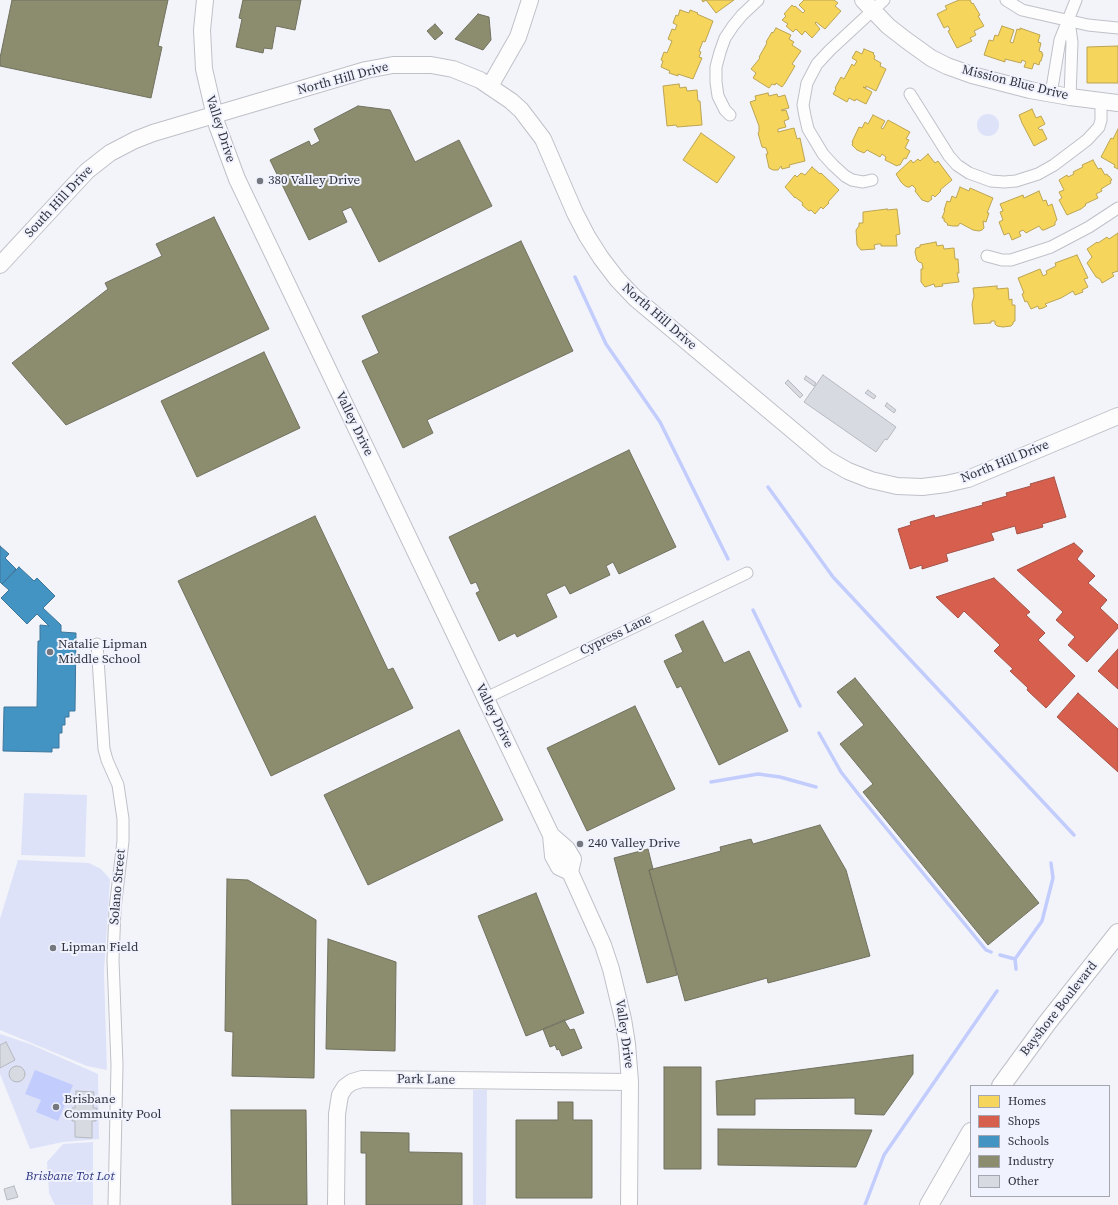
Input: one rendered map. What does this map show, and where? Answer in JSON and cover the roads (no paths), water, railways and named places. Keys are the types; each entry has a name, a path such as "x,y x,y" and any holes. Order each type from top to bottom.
{"main road":[{"name":"Bayshore Boulevard","path":"1002,1085 1047,1023 1118,933"},
{"path":"929,1205 970,1134"}],"street":[{"name":"Valley Drive","path":"205,0 202,30 202,56 206,81 214,115 242,190 551,835 567,849 573,859 570,872 594,923 611,969 623,1018 628,1051 630,1082 629,1205"},
{"path":"490,86 518,36 530,0"},
{"path":"730,115 725,110 718,96 716,67 725,38 742,15 758,0"},
{"path":"1006,0 1022,10 1088,25 1118,28"},
{"path":"1051,94 1060,40 1069,21 1076,0"},
{"path":"872,180 863,182 852,180 845,176 823,154 811,135 805,116 804,105 807,83 817,64 873,4"},
{"name":"Mission Blue Drive","path":"873,4 888,26 931,58 948,66 972,75 1051,94 1118,103"},
{"path":"1069,21 1072,42 1070,97"},
{"name":"North Hill Drive","path":"214,115 366,70 394,65 431,65 444,67 472,76 490,86 511,101 521,110 544,140 587,236 617,279 635,298 827,459 848,471 871,480 897,486 922,487 968,479 1118,416"},
{"path":"910,94 949,156 957,165 980,178 1004,182 1016,181 1038,174 1054,165 1087,140 1099,127 1101,120 1101,101"},
{"name":"South Hill Drive","path":"0,265 80,179 106,156 144,136 214,115"},
{"path":"987,256 1002,260 1011,260 1051,247 1089,227 1118,208"},
{"name":"Cypress Lane","path":"486,698 747,573"},
{"name":"Solano Street","path":"97,644 104,750 118,785 123,841 115,909 113,960 117,1065 114,1205"},
{"name":"Park Lane","path":"336,1205 337,1114 340,1095 345,1087 352,1082 362,1079 630,1082"}],"water":[{"path":"35,1070 73,1085 58,1121 36,1112 41,1100 25,1094"}],"waterway":[{"path":"575,277 606,344 660,422 728,559"},
{"path":"768,487 833,577 1074,835"},
{"path":"753,610 800,706"},
{"path":"819,733 841,772 859,795 986,950 991,952"},
{"path":"711,782 758,774 780,777 816,787"},
{"path":"1016,969 1015,959 1042,921 1053,878 1051,863"},
{"path":"1000,955 1015,959"},
{"path":"865,1205 884,1155 997,991"}],"place":[{"name":"380 Valley Drive","path":"260,181"},
{"name":"Natalie Lipman Middle School","path":"50,652"},
{"name":"240 Valley Drive","path":"580,844"},
{"name":"Lipman Field","path":"53,948"},
{"name":"Brisbane Community Pool","path":"56,1107"}],"park label":[{"name":"Brisbane Tot Lot","path":"70,1177"}]}
